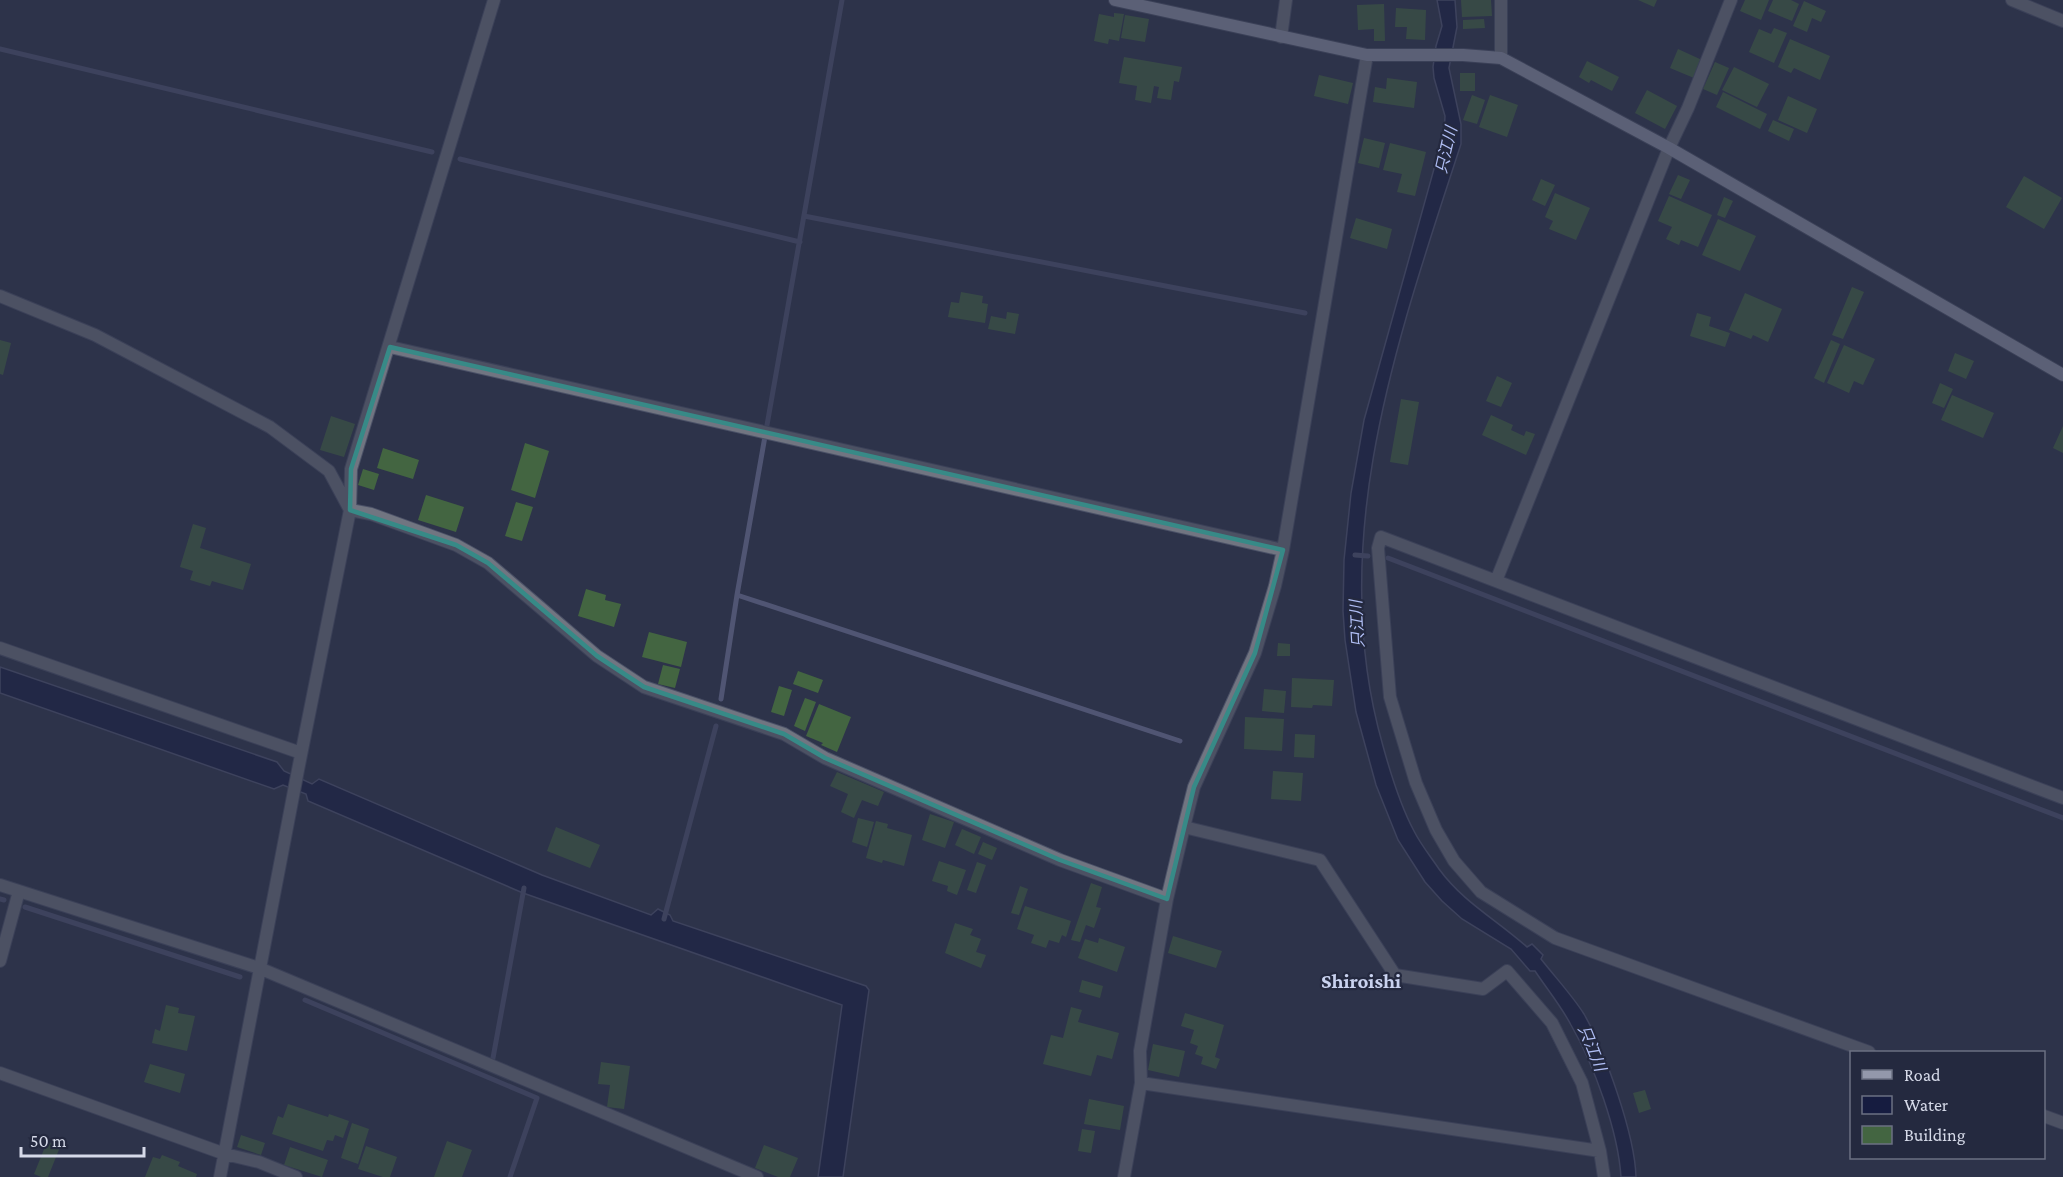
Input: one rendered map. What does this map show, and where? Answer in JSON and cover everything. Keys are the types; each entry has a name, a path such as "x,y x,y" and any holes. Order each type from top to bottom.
{"street":[{"path":"220,1177 350,510 351,469 494,0"},
{"path":"1115,0 1367,55 1463,55 1502,58 1669,148 2063,375"},
{"path":"1281,37 1286,0"},
{"path":"1501,0 1502,58"},
{"path":"1496,582 1669,148 1688,108 1731,0"},
{"path":"2012,0 2063,21"},
{"path":"1124,1177 1141,1083 1140,1051 1167,899 1194,786 1256,653 1283,550 1367,55"},
{"path":"0,296 95,335 270,428 329,471 350,510"},
{"path":"390,347 1283,550"},
{"path":"350,510 371,514 456,545 488,563 597,656 644,687 784,734 825,758 1038,850 1167,899"},
{"path":"1864,1051 1555,938 1481,892 1454,861 1436,830 1416,783 1389,697 1378,548 1381,537 2063,798"},
{"path":"0,648 301,753"},
{"path":"1184,827 1320,860 1395,975 1484,989 1507,971 1552,1023 1582,1083 1600,1151 1604,1177"},
{"path":"0,885 259,968 757,1177"},
{"path":"0,961 19,891"},
{"path":"0,1073 225,1154 259,1162 296,1177"},
{"path":"1141,1083 1600,1151"},
{"path":"2045,1117 2063,1123"}],"highlighted area":[{"path":"390,347 1283,550 1255,653 1194,787 1167,899 1060,860 825,758 784,734 644,687 597,656 488,563 456,545 350,510 351,469"}],"water":[{"name":"只江川","path":"1437,0 1455,0 1457,27 1449,68 1461,124 1461,144 1414,291 1393,366 1376,441 1365,517 1361,593 1367,670 1389,768 1414,831 1448,881 1527,947 1532,944 1543,955 1541,959 1584,1014 1601,1049 1618,1094 1630,1139 1636,1177 1621,1177 1610,1119 1588,1059 1567,1018 1535,971 1530,971 1511,949 1462,919 1442,901 1425,882 1398,840 1376,785 1356,712 1343,611 1344,560 1351,493 1364,420 1444,133 1445,116 1433,67 1442,26"},
{"path":"0,667 277,762 284,771 312,784 319,779 542,875 651,915 658,909 670,915 673,921 866,986 869,990 843,1177 818,1177 842,1005 523,893 308,801 306,794 283,785 274,789 0,693"}],"building":[{"path":"1461,0 1491,0 1492,16 1462,17"},
{"path":"1638,0 1657,0 1654,7"},
{"path":"1745,0 1769,0 1761,20 1740,11"},
{"path":"1773,0 1791,0 1799,4 1792,21 1768,11"},
{"path":"1804,1 1826,11 1821,22 1812,18 1807,32 1793,26"},
{"path":"1384,4 1385,41 1374,41 1374,29 1358,30 1357,5"},
{"path":"1396,8 1426,10 1425,40 1406,39 1407,27 1395,27"},
{"path":"1114,13 1124,14 1119,41 1109,39 1108,44 1094,41 1099,14 1114,17"},
{"path":"1125,15 1149,19 1145,42 1121,38"},
{"path":"1484,19 1485,28 1463,29 1463,20"},
{"path":"1774,28 1787,33 1774,63 1749,52 1759,29 1771,34"},
{"path":"1790,39 1830,56 1820,80 1794,68 1791,73 1778,67"},
{"path":"1678,49 1702,60 1694,78 1670,68"},
{"path":"1124,57 1182,67 1179,82 1174,81 1171,100 1157,98 1159,87 1154,86 1151,103 1135,100 1137,86 1119,83"},
{"path":"1587,61 1619,77 1612,91 1591,80 1589,83 1579,77"},
{"path":"1715,62 1729,68 1717,95 1703,89"},
{"path":"1734,67 1769,84 1757,107 1722,90"},
{"path":"1460,73 1475,73 1475,91 1460,91"},
{"path":"1319,75 1353,83 1348,104 1314,96"},
{"path":"1387,78 1417,82 1414,108 1373,102 1375,87 1386,89"},
{"path":"1647,90 1677,106 1665,129 1635,113"},
{"path":"1723,92 1767,114 1760,129 1716,107"},
{"path":"1472,95 1485,100 1477,124 1463,120"},
{"path":"1490,95 1518,105 1507,137 1479,127"},
{"path":"1788,96 1817,109 1807,133 1778,120"},
{"path":"1773,120 1794,129 1789,141 1768,131"},
{"path":"1364,138 1385,143 1379,168 1358,163"},
{"path":"1390,143 1426,152 1415,196 1397,192 1402,174 1383,170"},
{"path":"1678,175 1690,180 1681,199 1669,194"},
{"path":"2024,176 2062,198 2044,229 2006,207"},
{"path":"1541,179 1555,185 1545,206 1532,200"},
{"path":"1555,193 1590,208 1576,240 1549,229 1553,221 1545,217"},
{"path":"1669,196 1712,215 1698,247 1681,240 1679,245 1666,239 1672,227 1658,221"},
{"path":"1724,197 1733,201 1725,218 1717,215"},
{"path":"1356,218 1392,229 1387,249 1350,238"},
{"path":"1718,219 1756,236 1740,271 1702,255"},
{"path":"1852,287 1864,292 1843,339 1832,335"},
{"path":"961,292 983,296 982,303 988,304 985,323 948,317 951,302 959,303"},
{"path":"1745,293 1782,309 1768,342 1753,335 1751,339 1729,330"},
{"path":"1007,312 1019,314 1015,334 988,329 991,316 1006,319"},
{"path":"1697,313 1711,317 1709,326 1730,333 1725,347 1690,336"},
{"path":"0,340 11,343 3,375 0,374"},
{"path":"1831,340 1840,344 1824,383 1814,378"},
{"path":"1844,345 1875,359 1863,385 1854,381 1849,393 1827,383"},
{"path":"1955,353 1974,361 1966,379 1948,371"},
{"path":"1497,376 1512,383 1501,407 1486,401"},
{"path":"1940,383 1953,389 1944,408 1932,403"},
{"path":"1952,395 1994,413 1983,438 1941,420"},
{"path":"1401,399 1419,402 1408,465 1390,462"},
{"path":"1491,415 1513,425 1511,430 1524,436 1526,431 1535,434 1526,455 1482,435"},
{"path":"331,416 355,424 344,457 320,450"},
{"path":"2063,426 2063,453 2053,448"},
{"path":"525,443 549,451 535,498 511,490"},
{"path":"383,448 419,460 413,479 377,468"},
{"path":"363,469 379,474 374,490 358,485"},
{"path":"426,495 464,507 456,532 418,520"},
{"path":"516,502 533,507 522,541 505,536"},
{"path":"193,524 206,528 200,548 251,564 243,590 212,581 210,586 190,580 193,571 180,567"},
{"path":"586,589 606,595 605,600 621,604 614,627 578,616"},
{"path":"649,632 687,642 681,667 642,657"},
{"path":"1278,643 1290,644 1290,656 1277,656"},
{"path":"663,665 680,669 675,688 658,684"},
{"path":"798,671 823,680 818,693 793,684"},
{"path":"1292,678 1334,680 1332,706 1291,707"},
{"path":"779,686 792,690 784,716 771,712"},
{"path":"1264,689 1286,691 1284,713 1262,711"},
{"path":"805,698 816,702 805,731 794,726"},
{"path":"819,704 851,717 837,752 806,736"},
{"path":"1245,717 1284,719 1282,751 1244,749"},
{"path":"1295,734 1315,735 1314,758 1294,757"},
{"path":"1273,771 1303,773 1301,801 1271,799"},
{"path":"837,772 884,792 878,806 862,800 854,818 841,812 848,794 830,786"},
{"path":"930,814 954,822 945,848 922,840"},
{"path":"858,818 874,822 867,847 852,842"},
{"path":"876,821 888,824 887,828 912,835 904,866 866,858"},
{"path":"556,827 600,845 590,868 547,851"},
{"path":"962,829 981,837 974,854 955,845"},
{"path":"983,842 997,848 992,860 978,854"},
{"path":"939,861 966,870 957,895 947,891 948,886 932,881"},
{"path":"977,862 986,865 976,893 967,890"},
{"path":"1091,883 1102,887 1096,907 1101,908 1094,928 1086,925 1080,942 1071,940"},
{"path":"1020,886 1028,889 1019,915 1011,913"},
{"path":"1025,906 1071,921 1066,937 1062,935 1059,943 1049,940 1046,948 1031,943 1034,935 1017,929"},
{"path":"955,923 973,929 970,935 981,939 976,952 986,955 981,968 945,953"},
{"path":"1173,936 1222,951 1216,968 1168,953"},
{"path":"1099,938 1125,947 1117,972 1078,958 1085,939 1098,943"},
{"path":"1082,980 1103,986 1100,998 1079,992"},
{"path":"166,1005 179,1008 178,1013 195,1016 187,1051 152,1043 155,1029 160,1031"},
{"path":"1071,1007 1082,1010 1078,1022 1119,1033 1112,1059 1097,1055 1091,1076 1043,1064 1051,1035 1063,1038"},
{"path":"1185,1013 1224,1025 1215,1057 1220,1059 1216,1069 1201,1064 1203,1057 1195,1054 1198,1046 1190,1043 1194,1030 1181,1026"},
{"path":"1153,1044 1185,1051 1179,1077 1148,1070"},
{"path":"601,1062 630,1066 624,1109 607,1107 610,1085 598,1084"},
{"path":"150,1064 185,1074 180,1093 144,1082"},
{"path":"1645,1090 1651,1109 1639,1113 1633,1093"},
{"path":"1089,1099 1124,1106 1120,1130 1084,1124"},
{"path":"288,1104 349,1121 343,1138 335,1135 333,1141 327,1140 323,1151 272,1134 278,1116 283,1118"},
{"path":"352,1123 369,1129 358,1164 341,1158"},
{"path":"1082,1129 1095,1131 1091,1153 1078,1151"},
{"path":"241,1135 265,1143 261,1155 237,1147"},
{"path":"447,1141 472,1150 462,1177 434,1177"},
{"path":"47,1142 60,1147 48,1177 41,1177 34,1174"},
{"path":"764,1145 798,1158 790,1177 778,1177 755,1168"},
{"path":"366,1146 397,1157 390,1177 358,1169"},
{"path":"290,1147 328,1160 322,1177 284,1165"},
{"path":"162,1155 180,1162 178,1166 197,1174 196,1177 145,1177 153,1157 160,1159"}],"waterway":[{"path":"721,699 737,595 842,0"},
{"path":"0,49 432,152"},
{"path":"460,159 800,242"},
{"path":"804,216 1305,313"},
{"path":"1355,555 1368,556"},
{"path":"1388,558 2063,818"},
{"path":"737,595 1180,741"},
{"path":"664,919 716,726"},
{"path":"493,1058 524,888"},
{"path":"0,899 4,900"},
{"path":"25,907 240,977"},
{"path":"305,1000 537,1098 510,1177"}],"district":[{"name":"Shiroishi","path":"1361,981"}]}
